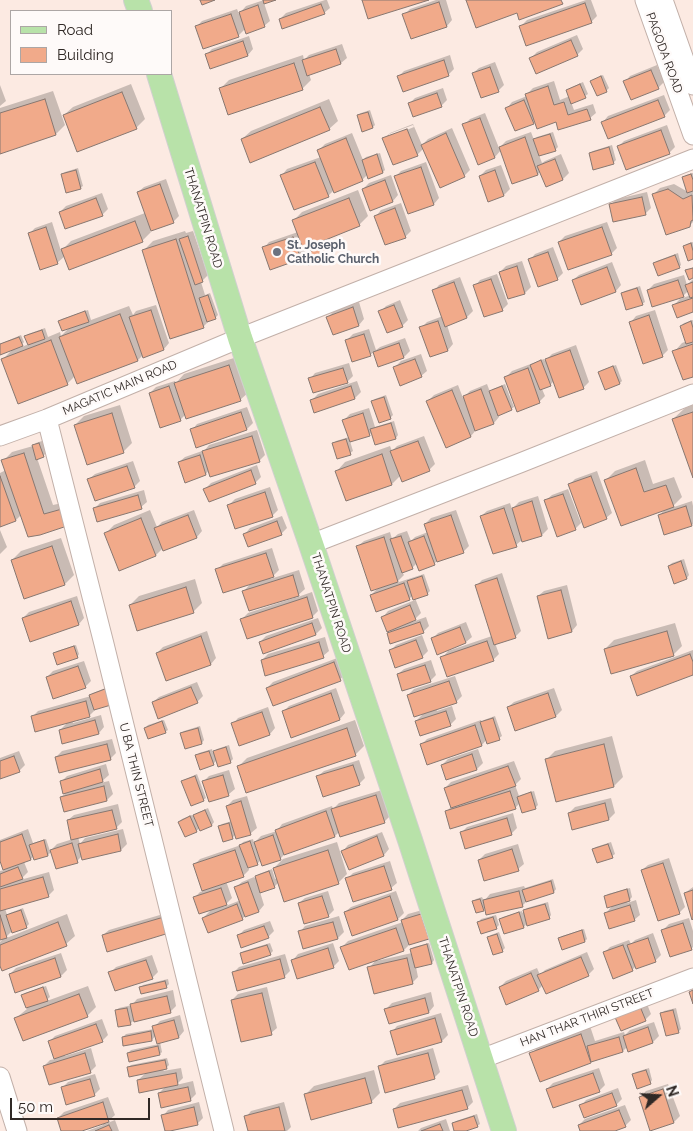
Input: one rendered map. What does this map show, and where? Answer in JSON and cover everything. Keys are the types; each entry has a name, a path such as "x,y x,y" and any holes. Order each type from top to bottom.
{"main road":[{"name":"THANATPIN ROAD","path":"159,75 240,338 410,840 504,1131"}],"street":[{"name":"PAGODA ROAD","path":"645,0 693,135"},
{"name":"PAGODA ROAD","path":"663,0 693,85"},
{"name":"MAGATIC MAIN ROAD","path":"2,429 47,419 240,338 693,159"},
{"path":"311,544 693,394"},
{"name":"U BA THIN STREET","path":"47,419 224,1131"},
{"name":"HAN THAR THIRI STREET","path":"481,1059 693,978"},
{"path":"0,1077 17,1131"}],"building":[{"path":"200,0 215,0 202,5"},
{"path":"263,0 276,0 264,4"},
{"path":"362,0 429,0 368,19"},
{"path":"466,0 561,0 563,4 519,20 517,13 476,28"},
{"path":"439,2 447,27 411,39 402,14"},
{"path":"585,3 592,23 526,46 519,26"},
{"path":"321,4 325,14 282,29 279,19"},
{"path":"258,5 265,27 246,34 239,12"},
{"path":"231,14 239,37 203,49 195,26"},
{"path":"571,40 578,56 536,74 529,58"},
{"path":"243,41 248,56 210,69 205,54"},
{"path":"336,49 341,64 307,76 302,60"},
{"path":"444,60 449,76 403,92 397,76"},
{"path":"294,63 303,90 228,115 219,88"},
{"path":"490,67 499,92 481,98 472,73"},
{"path":"651,70 659,89 631,100 623,81"},
{"path":"601,76 607,92 597,96 590,81"},
{"path":"580,84 586,98 571,104 566,90"},
{"path":"548,86 554,105 564,102 568,115 587,109 591,120 558,130 556,122 537,129 525,94"},
{"path":"122,92 137,129 77,152 63,115"},
{"path":"437,93 442,107 413,117 408,103"},
{"path":"45,99 56,135 0,154 0,113"},
{"path":"524,100 534,124 515,131 505,108"},
{"path":"658,100 665,117 608,139 601,122"},
{"path":"320,107 330,130 250,163 241,139"},
{"path":"368,112 373,128 362,132 357,115"},
{"path":"480,118 495,158 478,165 462,124"},
{"path":"407,129 418,156 393,165 382,138"},
{"path":"661,130 670,154 626,170 617,146"},
{"path":"446,133 465,177 440,188 421,145"},
{"path":"550,134 556,151 539,156 533,139"},
{"path":"525,137 538,175 512,184 499,147"},
{"path":"346,138 363,181 334,193 317,150"},
{"path":"609,147 614,164 593,170 589,153"},
{"path":"377,154 383,173 368,179 362,160"},
{"path":"555,159 563,180 546,187 537,166"},
{"path":"315,162 329,197 294,210 280,175"},
{"path":"421,167 434,205 408,214 394,176"},
{"path":"76,170 81,189 66,193 61,174"},
{"path":"495,170 504,196 488,202 479,176"},
{"path":"691,174 693,191 687,193 682,177"},
{"path":"385,180 393,202 370,211 362,189"},
{"path":"160,184 174,223 151,231 137,192"},
{"path":"668,189 683,199 692,195 693,220 690,227 666,235 652,194"},
{"path":"642,197 646,215 613,222 609,204"},
{"path":"96,198 103,216 65,229 59,212"},
{"path":"349,198 360,226 303,249 292,220"},
{"path":"395,208 406,238 385,245 374,216"},
{"path":"135,221 143,242 69,270 61,249"},
{"path":"46,227 58,264 40,270 28,233"},
{"path":"602,227 612,255 568,270 558,242"},
{"path":"188,236 203,282 195,285 179,239"},
{"path":"293,237 301,259 270,270 262,247"},
{"path":"176,239 204,328 170,339 142,250"},
{"path":"691,243 693,259 688,261 683,246"},
{"path":"325,247 329,259 308,265 304,253"},
{"path":"548,252 558,280 538,287 528,259"},
{"path":"675,255 680,268 658,276 653,263"},
{"path":"517,266 525,294 508,299 499,272"},
{"path":"607,267 616,292 581,305 572,280"},
{"path":"693,268 693,278 689,280 685,270"},
{"path":"491,279 503,311 484,317 473,285"},
{"path":"678,280 684,297 652,307 647,290"},
{"path":"454,282 467,318 445,327 432,290"},
{"path":"693,282 693,297 690,298 685,285"},
{"path":"637,288 643,305 626,310 621,293"},
{"path":"208,295 216,319 207,322 199,298"},
{"path":"693,298 693,312 677,318 672,305"},
{"path":"394,305 403,327 387,333 378,311"},
{"path":"353,307 359,326 333,335 326,317"},
{"path":"151,310 164,350 143,358 129,317"},
{"path":"85,311 89,322 62,331 58,321"},
{"path":"120,314 138,361 77,384 59,337"},
{"path":"649,315 663,357 643,364 629,322"},
{"path":"438,321 448,351 430,357 419,327"},
{"path":"691,321 693,342 686,344 680,326"},
{"path":"42,330 45,339 28,345 24,336"},
{"path":"364,334 371,356 352,362 345,340"},
{"path":"19,337 23,346 0,355 0,344"},
{"path":"51,340 68,385 18,404 1,359"},
{"path":"399,343 404,358 378,367 373,352"},
{"path":"693,344 693,377 683,380 672,351"},
{"path":"570,350 584,389 559,398 545,359"},
{"path":"415,359 422,377 400,386 393,367"},
{"path":"541,360 551,386 540,390 530,365"},
{"path":"229,365 241,401 186,419 174,383"},
{"path":"613,366 620,384 605,390 598,372"},
{"path":"343,368 348,383 313,393 308,378"},
{"path":"528,368 540,403 517,412 504,377"},
{"path":"169,386 181,421 160,428 149,393"},
{"path":"351,386 355,399 314,413 310,400"},
{"path":"502,386 512,410 498,416 489,391"},
{"path":"481,389 494,424 475,431 463,396"},
{"path":"452,390 471,437 446,448 426,401"},
{"path":"384,397 391,419 379,423 371,401"},
{"path":"241,412 247,430 196,448 190,429"},
{"path":"693,412 693,478 672,419"},
{"path":"112,413 124,453 87,465 74,425"},
{"path":"363,413 370,436 350,442 342,420"},
{"path":"391,423 396,439 375,445 370,429"},
{"path":"252,436 260,462 210,477 202,451"},
{"path":"346,439 351,455 337,459 332,443"},
{"path":"418,441 430,471 402,482 390,451"},
{"path":"39,443 44,457 36,460 32,445"},
{"path":"24,453 44,514 62,509 67,526 28,537 1,460"},
{"path":"382,454 392,485 346,501 335,471"},
{"path":"200,455 206,475 185,483 178,462"},
{"path":"127,466 135,488 95,501 87,479"},
{"path":"636,468 644,492 666,485 674,507 621,526 604,480"},
{"path":"251,470 256,484 209,502 203,489"},
{"path":"0,476 16,521 0,527"},
{"path":"591,476 607,519 584,528 568,484"},
{"path":"265,492 273,517 235,529 227,505"},
{"path":"563,494 576,530 557,537 544,500"},
{"path":"138,495 142,509 97,522 93,508"},
{"path":"532,501 542,536 522,542 512,508"},
{"path":"686,506 692,526 664,535 658,515"},
{"path":"504,508 517,547 493,554 480,516"},
{"path":"188,515 197,538 163,551 154,528"},
{"path":"451,515 464,553 437,562 424,524"},
{"path":"141,518 156,556 119,571 104,533"},
{"path":"277,521 282,535 248,547 243,534"},
{"path":"401,536 413,569 402,573 390,539"},
{"path":"424,536 435,565 419,571 408,542"},
{"path":"384,537 398,582 371,591 356,546"},
{"path":"52,546 65,585 24,599 11,560"},
{"path":"266,553 274,577 223,593 215,569"},
{"path":"681,561 687,579 674,584 668,566"},
{"path":"293,575 299,596 249,611 242,591"},
{"path":"422,576 428,595 413,600 407,581"},
{"path":"497,578 516,638 494,645 475,585"},
{"path":"404,583 410,600 376,612 370,595"},
{"path":"186,587 194,613 137,631 129,605"},
{"path":"561,590 572,632 548,639 537,596"},
{"path":"307,597 313,618 247,639 240,619"},
{"path":"71,601 79,625 30,642 22,618"},
{"path":"410,605 416,620 387,632 381,617"},
{"path":"420,622 424,633 390,644 387,633"},
{"path":"312,623 316,635 263,654 259,642"},
{"path":"460,627 466,643 437,655 431,638"},
{"path":"667,631 674,656 611,674 604,649"},
{"path":"201,636 211,665 166,681 156,653"},
{"path":"416,640 423,658 395,668 389,650"},
{"path":"487,641 494,661 447,677 440,657"},
{"path":"319,642 324,658 265,676 261,660"},
{"path":"74,646 78,658 57,665 53,653"},
{"path":"690,654 693,662 693,675 637,696 630,676"},
{"path":"334,662 341,681 273,706 266,688"},
{"path":"425,665 431,682 402,691 397,674"},
{"path":"78,666 86,688 53,699 46,677"},
{"path":"449,681 457,703 414,717 407,695"},
{"path":"191,687 198,703 158,719 152,702"},
{"path":"105,689 111,705 94,710 89,695"},
{"path":"331,693 340,720 291,738 282,711"},
{"path":"548,693 556,717 515,731 507,707"},
{"path":"86,701 90,717 35,732 31,716"},
{"path":"446,711 451,726 420,736 415,721"},
{"path":"262,712 270,735 239,746 231,723"},
{"path":"493,718 500,740 487,744 480,722"},
{"path":"95,720 99,734 62,744 59,730"},
{"path":"162,721 166,733 148,739 144,728"},
{"path":"475,725 482,746 427,765 420,744"},
{"path":"198,728 202,744 185,749 180,733"},
{"path":"347,728 356,756 246,793 237,766"},
{"path":"107,744 111,760 59,773 55,757"},
{"path":"604,744 614,787 556,802 545,759"},
{"path":"226,747 231,763 218,767 213,751"},
{"path":"209,751 214,765 200,770 195,755"},
{"path":"472,754 477,770 446,780 441,765"},
{"path":"14,756 20,772 0,779 0,761"},
{"path":"353,765 360,785 323,797 316,776"},
{"path":"508,766 516,786 451,808 444,788"},
{"path":"100,769 103,782 63,794 60,781"},
{"path":"223,775 229,796 209,802 202,781"},
{"path":"195,776 204,801 191,806 181,781"},
{"path":"104,786 107,801 64,812 60,797"},
{"path":"510,791 516,809 450,829 445,811"},
{"path":"531,792 536,809 522,813 517,797"},
{"path":"376,795 385,823 340,837 331,809"},
{"path":"241,801 251,835 236,839 226,806"},
{"path":"605,803 609,820 572,830 568,813"},
{"path":"112,810 117,829 71,840 67,820"},
{"path":"205,810 212,826 200,831 193,815"},
{"path":"326,811 335,837 284,855 275,830"},
{"path":"190,816 197,832 185,837 178,822"},
{"path":"507,818 512,835 465,849 460,832"},
{"path":"229,823 233,839 223,842 218,826"},
{"path":"22,834 31,860 3,870 0,861 0,842"},
{"path":"118,834 121,851 82,860 78,844"},
{"path":"273,835 281,860 262,866 254,842"},
{"path":"377,836 384,856 349,870 341,851"},
{"path":"44,840 48,856 34,860 29,845"},
{"path":"250,841 258,865 248,868 239,845"},
{"path":"72,843 78,863 56,869 50,850"},
{"path":"608,844 613,858 597,863 592,849"},
{"path":"512,849 519,871 484,881 478,860"},
{"path":"235,850 244,877 202,891 193,864"},
{"path":"328,850 339,884 284,902 273,868"},
{"path":"663,863 680,914 658,921 641,870"},
{"path":"384,866 392,890 353,902 345,878"},
{"path":"18,867 23,879 0,887 0,874"},
{"path":"269,871 275,888 260,893 255,876"},
{"path":"43,877 49,897 0,911 0,889"},
{"path":"551,881 554,893 526,902 522,890"},
{"path":"248,882 259,912 245,917 234,887"},
{"path":"221,888 227,905 199,914 193,897"},
{"path":"627,889 630,901 607,908 604,896"},
{"path":"693,890 693,919 692,920 684,893"},
{"path":"519,891 523,907 486,915 483,900"},
{"path":"322,896 329,917 304,924 298,903"},
{"path":"390,896 398,920 352,936 344,912"},
{"path":"480,899 484,911 476,913 472,901"},
{"path":"237,904 243,920 208,933 202,918"},
{"path":"545,904 550,919 527,926 523,910"},
{"path":"630,905 635,921 609,929 604,913"},
{"path":"21,910 27,928 12,933 6,915"},
{"path":"519,912 524,928 504,934 499,919"},
{"path":"421,914 429,939 409,945 401,920"},
{"path":"0,915 7,938 0,940"},
{"path":"164,917 169,933 107,952 102,935"},
{"path":"493,917 497,929 481,934 477,922"},
{"path":"58,922 67,946 2,971 0,966 0,945"},
{"path":"333,922 338,939 303,949 298,931"},
{"path":"683,923 692,950 670,957 661,930"},
{"path":"264,926 269,938 241,948 237,935"},
{"path":"396,928 404,951 349,970 340,947"},
{"path":"582,930 585,942 562,950 558,938"},
{"path":"497,934 503,952 493,955 487,937"},
{"path":"648,938 656,962 636,969 627,945"},
{"path":"427,944 432,964 415,968 410,949"},
{"path":"267,945 271,955 243,964 240,953"},
{"path":"623,945 633,971 613,979 603,952"},
{"path":"328,948 334,968 297,979 291,960"},
{"path":"581,957 589,976 546,994 537,975"},
{"path":"55,958 61,977 15,993 9,974"},
{"path":"407,958 413,984 374,994 367,967"},
{"path":"280,959 285,978 237,991 232,972"},
{"path":"146,960 153,979 115,991 108,972"},
{"path":"531,973 539,991 506,1005 499,987"},
{"path":"165,981 167,988 141,994 139,987"},
{"path":"43,987 48,1001 26,1008 21,995"},
{"path":"693,990 693,1004 689,992"},
{"path":"262,993 272,1035 241,1042 231,1000"},
{"path":"79,994 88,1017 23,1041 14,1018"},
{"path":"167,996 171,1013 134,1022 130,1004"},
{"path":"425,998 429,1013 389,1024 384,1009"},
{"path":"639,1004 646,1021 621,1031 614,1015"},
{"path":"127,1008 131,1025 118,1027 115,1010"},
{"path":"673,1010 679,1033 666,1036 660,1013"},
{"path":"435,1018 442,1042 397,1055 390,1031"},
{"path":"174,1020 179,1038 157,1044 152,1026"},
{"path":"96,1024 103,1042 54,1059 48,1041"},
{"path":"648,1027 653,1043 628,1052 623,1036"},
{"path":"151,1031 152,1041 123,1046 122,1037"},
{"path":"581,1034 591,1063 540,1082 529,1053"},
{"path":"619,1037 623,1052 591,1062 587,1046"},
{"path":"158,1046 160,1055 129,1062 127,1053"},
{"path":"85,1053 91,1073 49,1085 43,1066"},
{"path":"428,1053 435,1079 385,1093 378,1066"},
{"path":"165,1060 167,1069 129,1077 127,1067"},
{"path":"646,1070 651,1084 637,1089 632,1074"},
{"path":"176,1073 178,1085 139,1093 137,1080"},
{"path":"593,1073 600,1092 553,1108 546,1089"},
{"path":"365,1078 372,1103 311,1120 304,1094"},
{"path":"90,1079 95,1096 66,1105 61,1087"},
{"path":"188,1087 191,1101 161,1108 158,1093"},
{"path":"663,1089 674,1123 650,1131 639,1097"},
{"path":"462,1090 468,1109 398,1128 393,1109"},
{"path":"612,1093 617,1106 584,1118 579,1105"},
{"path":"103,1102 109,1122 82,1131 61,1131 57,1118"},
{"path":"194,1107 198,1125 165,1131 161,1115"},
{"path":"279,1107 285,1131 248,1131 244,1116"},
{"path":"619,1110 626,1127 615,1131 580,1131 578,1125"},
{"path":"474,1116 478,1127 466,1131 454,1131 452,1123"},
{"path":"440,1124 443,1131 421,1131"},
{"path":"109,1125 112,1131 95,1131"}],"place":[{"name":"St. Joseph Catholic Church","path":"277,252"}]}
